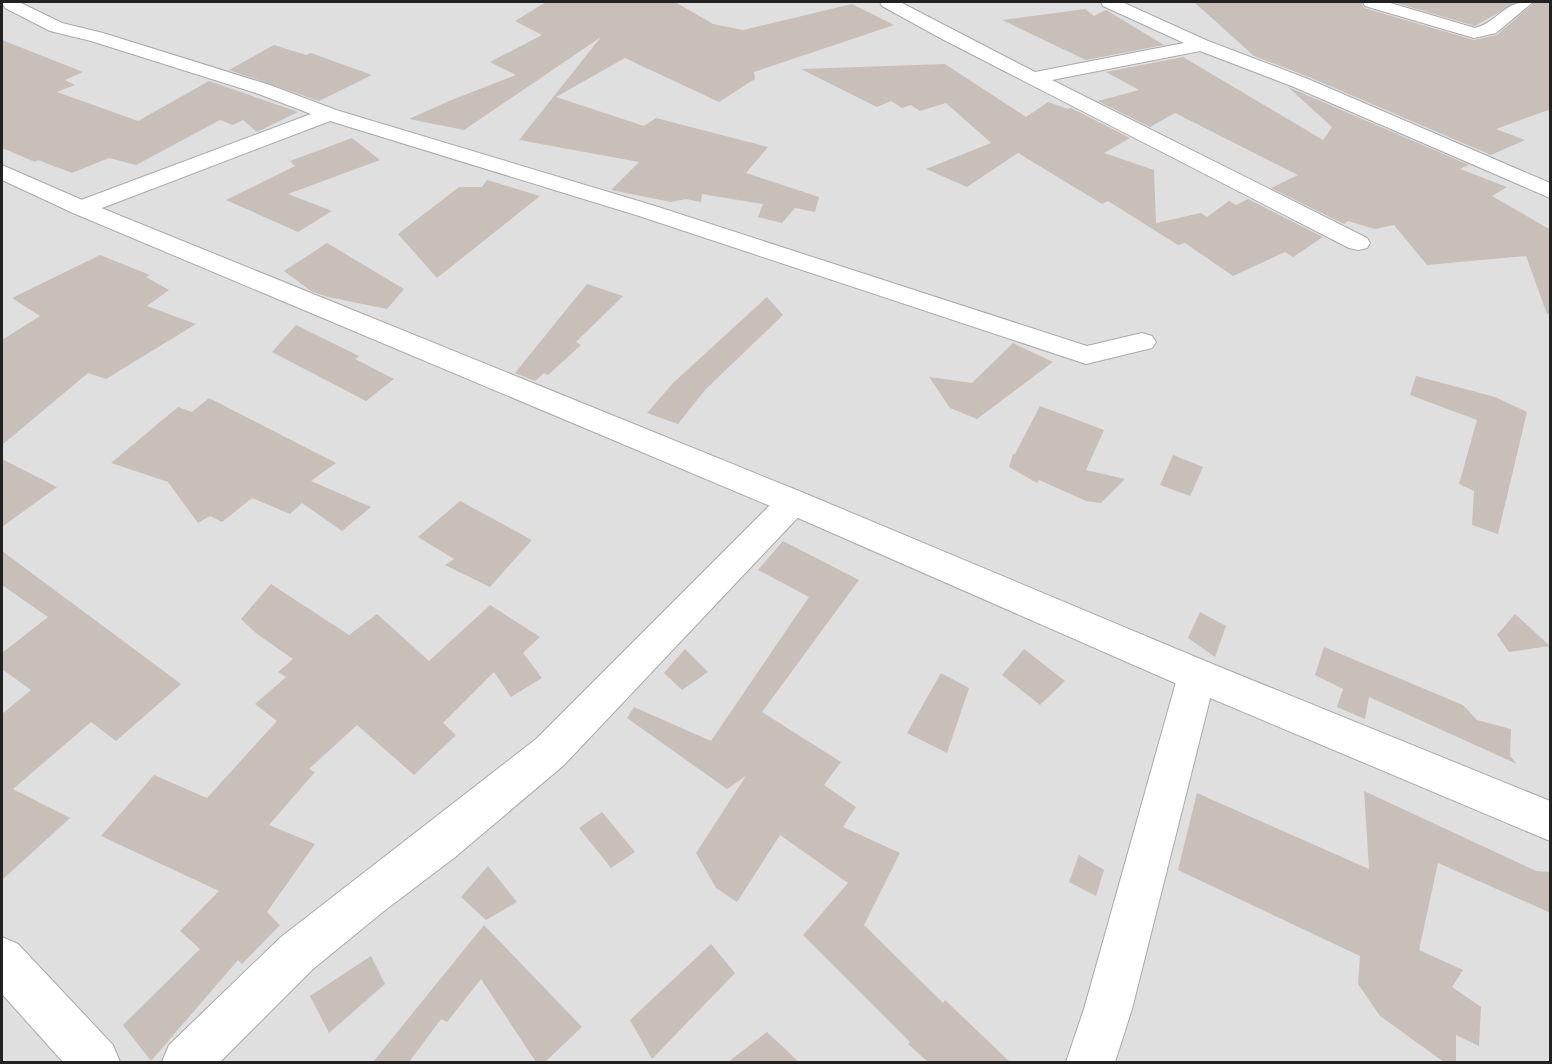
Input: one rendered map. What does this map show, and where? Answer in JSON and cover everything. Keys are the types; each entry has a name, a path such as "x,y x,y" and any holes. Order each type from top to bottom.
{"street":[{"path":"888,2 1358,243"},
{"path":"1109,2 1202,45 1301,83 1551,191"},
{"path":"1371,2 1474,33 1490,29 1525,2"},
{"path":"11,4 56,27 97,37 263,89 329,114 614,200 1086,355 1142,342"},
{"path":"1033,78 1202,45"},
{"path":"81,208 329,114"},
{"path":"2,172 81,208 793,502 1197,675 1551,821"},
{"path":"186,1062 297,953 368,895 439,843 550,752 793,502"},
{"path":"1090,1062 1108,1009 1197,675"},
{"path":"2,960 96,1062"}],"shaded area":[{"path":"2,2 1550,2 1550,1062 2,1062"}],"building":[{"path":"546,2 675,2 713,24 743,30 852,4 894,25 754,72 755,79 719,102 625,58 556,97 644,126 656,118 768,147 746,173 819,197 815,212 795,208 782,223 758,217 763,204 702,194 701,202 686,199 671,202 611,190 639,162 519,140 601,37 464,130 409,119 516,75 490,62 542,35 515,21"},
{"path":"1194,2 1361,2 1364,8 1474,40 1497,35 1535,2 1551,2 1551,109 1496,129 1525,140 1491,155 1309,77 1254,56"},
{"path":"1393,2 1517,2 1475,26"},
{"path":"1085,9 1094,16 1106,10 1164,45 1086,60 1002,20"},
{"path":"2,40 83,72 65,80 75,85 57,92 138,121 209,81 298,112 257,132 243,120 233,125 220,120 136,165 109,158 72,173 38,160 35,162 2,148"},
{"path":"274,45 306,55 311,53 372,75 319,101 229,70"},
{"path":"1183,57 1323,140 1332,127 1288,87 1469,165 1460,169 1507,187 1492,196 1551,230 1551,314 1547,314 1526,256 1427,265 1394,225 1375,229 1348,221 1344,224 1271,188 1298,175 1175,113 1150,127 1098,101 1139,90 1106,72"},
{"path":"945,64 1026,117 1048,102 1071,108 1130,138 1104,153 1154,170 1156,223 1201,213 1207,217 1229,201 1236,205 1248,199 1323,237 1293,257 1285,252 1233,276 1185,243 1178,245 1108,201 1102,204 1018,153 967,187 926,169 991,143 946,103 920,111 911,105 902,108 891,101 877,107 801,69"},
{"path":"352,138 380,160 288,194 332,211 298,232 226,200 295,166 290,161"},
{"path":"487,180 540,196 437,278 398,234 459,187 482,187"},
{"path":"327,243 404,289 387,309 328,297 311,291 284,271"},
{"path":"100,255 150,275 146,277 169,290 147,306 196,324 106,379 88,373 2,445 2,340 40,316 12,298"},
{"path":"587,284 623,296 576,342 581,345 548,375 544,373 535,381 515,373"},
{"path":"767,297 783,315 705,390 678,424 647,413 673,383"},
{"path":"296,325 359,356 355,359 394,379 366,401 272,352"},
{"path":"1013,343 1053,362 977,419 950,408 929,377 972,383"},
{"path":"1416,376 1495,397 1527,412 1498,534 1472,525 1474,491 1459,484 1477,420 1410,395"},
{"path":"209,398 336,463 311,481 371,507 342,531 302,503 290,514 252,498 222,522 210,516 198,523 168,482 111,463 178,407 192,412"},
{"path":"1040,406 1104,430 1086,470 1125,479 1101,503 1086,501 1039,480 1037,483 1009,467 1013,454"},
{"path":"1173,455 1203,467 1190,496 1160,485"},
{"path":"2,459 57,487 2,527"},
{"path":"460,501 532,540 490,587 445,565 454,559 418,537"},
{"path":"783,541 859,580 762,712 841,762 824,785 856,807 843,827 900,853 864,925 943,1003 945,1000 1010,1062 928,1062 908,1044 910,1042 803,935 848,883 780,835 737,902 716,888 696,853 746,776 727,789 627,718 634,707 711,741 809,597 758,570"},
{"path":"2,551 181,684 116,741 91,722 13,789 70,818 2,880 2,714 31,690 2,669 2,653 48,617 2,585"},
{"path":"271,584 349,635 377,614 429,661 490,605 540,637 523,653 542,678 511,697 494,672 443,723 456,735 414,775 357,725 309,769 315,772 269,825 315,844 267,912 280,925 242,964 238,960 151,1061 123,1025 200,949 180,931 219,891 101,836 154,775 207,798 277,721 255,704 286,677 278,672 293,659 257,634 241,619"},
{"path":"1200,612 1226,626 1215,657 1188,638"},
{"path":"1515,614 1550,646 1509,652 1497,635"},
{"path":"1324,647 1463,705 1477,720 1511,729 1510,756 1517,764 1369,697 1365,719 1337,707 1343,689 1315,675"},
{"path":"685,649 708,672 682,690 664,673"},
{"path":"1024,649 1065,681 1040,705 1002,675"},
{"path":"941,673 969,688 947,753 907,733"},
{"path":"1364,791 1536,871 1551,872 1551,913 1438,863 1419,950 1463,970 1452,987 1481,1007 1479,1046 1456,1035 1456,1062 1444,1062 1380,1016 1358,984 1360,956 1178,870 1197,793 1369,869"},
{"path":"602,812 635,852 611,868 579,828"},
{"path":"1079,855 1104,870 1096,896 1069,882"},
{"path":"488,866 517,902 486,920 461,897"},
{"path":"484,925 582,1027 545,1062 536,1062 481,979 447,1022 441,1019 409,1062 373,1062"},
{"path":"711,944 735,973 652,1059 630,1020"},
{"path":"371,956 385,984 329,1033 310,996"},
{"path":"767,1032 799,1062 728,1062"}]}
